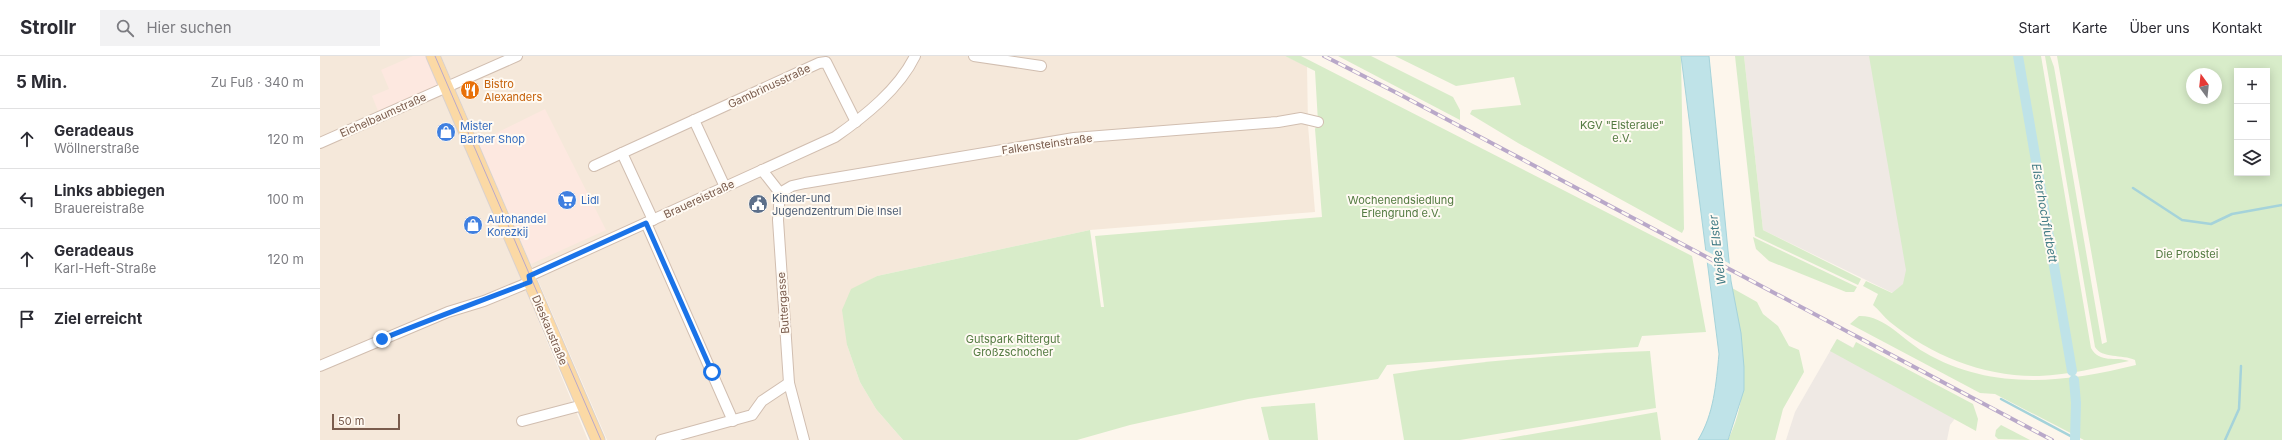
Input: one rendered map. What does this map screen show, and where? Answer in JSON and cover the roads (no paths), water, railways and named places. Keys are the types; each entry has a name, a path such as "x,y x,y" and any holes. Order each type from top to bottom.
{"main road":[{"name":"Dieskaustraße","path":"433,56 598,440"}],"street":[{"name":"Eichelbaumstraße","path":"320,143 517,56"},
{"name":"Brauereistraße","path":"320,366 448,312 484,301 650,222 835,137 856,122 896,83 910,66 915,56"},
{"path":"974,56 1041,66"},
{"name":"Gambrinusstraße","path":"594,166 819,63 826,62 856,122"},
{"name":"Falkensteinstraße","path":"780,193 792,186 1074,138 1278,122 1301,118 1318,122"},
{"path":"694,120 725,187"},
{"path":"622,153 733,421"},
{"path":"762,170 780,193"},
{"name":"Buttergasse","path":"780,193 778,220 789,383 804,440"},
{"path":"661,440 752,415 762,401 789,383"},
{"path":"522,421 583,405"}],"water":[{"name":"Weiße Elster","path":"1681,56 1709,56 1731,281 1741,333 1744,367 1744,390 1728,440 1698,440 1708,420 1711,409 1719,354"}],"waterway":[{"name":"Elsterhochflutbett","path":"2018,56 2072,371"},
{"path":"2133,188 2182,220 2211,224 2232,214 2282,205"},
{"path":"2225,440 2239,409 2241,366"},
{"name":"Elsterhochflutbett","path":"2074,380 2076,403 2075,440"},
{"path":"2001,399 2078,440"}],"tram line":[{"path":"435,56 601,440"}],"railway":[{"path":"1324,56 1397,93 2052,440"}],"place":[{"name":"Bistro Alexanders","path":"470,90"},
{"name":"Mister Barber Shop","path":"446,132"},
{"name":"Lidl","path":"567,200"},
{"name":"Kinder-und Jugendzentrum Die Insel","path":"758,204"},
{"name":"Autohandel Korezkij","path":"473,225"}],"park label":[{"name":"KGV \"Elsteraue\" e.V.","path":"1622,131"},
{"name":"Wochenendsiedlung Erlengrund e.V.","path":"1401,206"},
{"name":"Die Probstei","path":"2187,254"},
{"name":"Gutspark Rittergut Großzschocher","path":"1013,345"}]}
